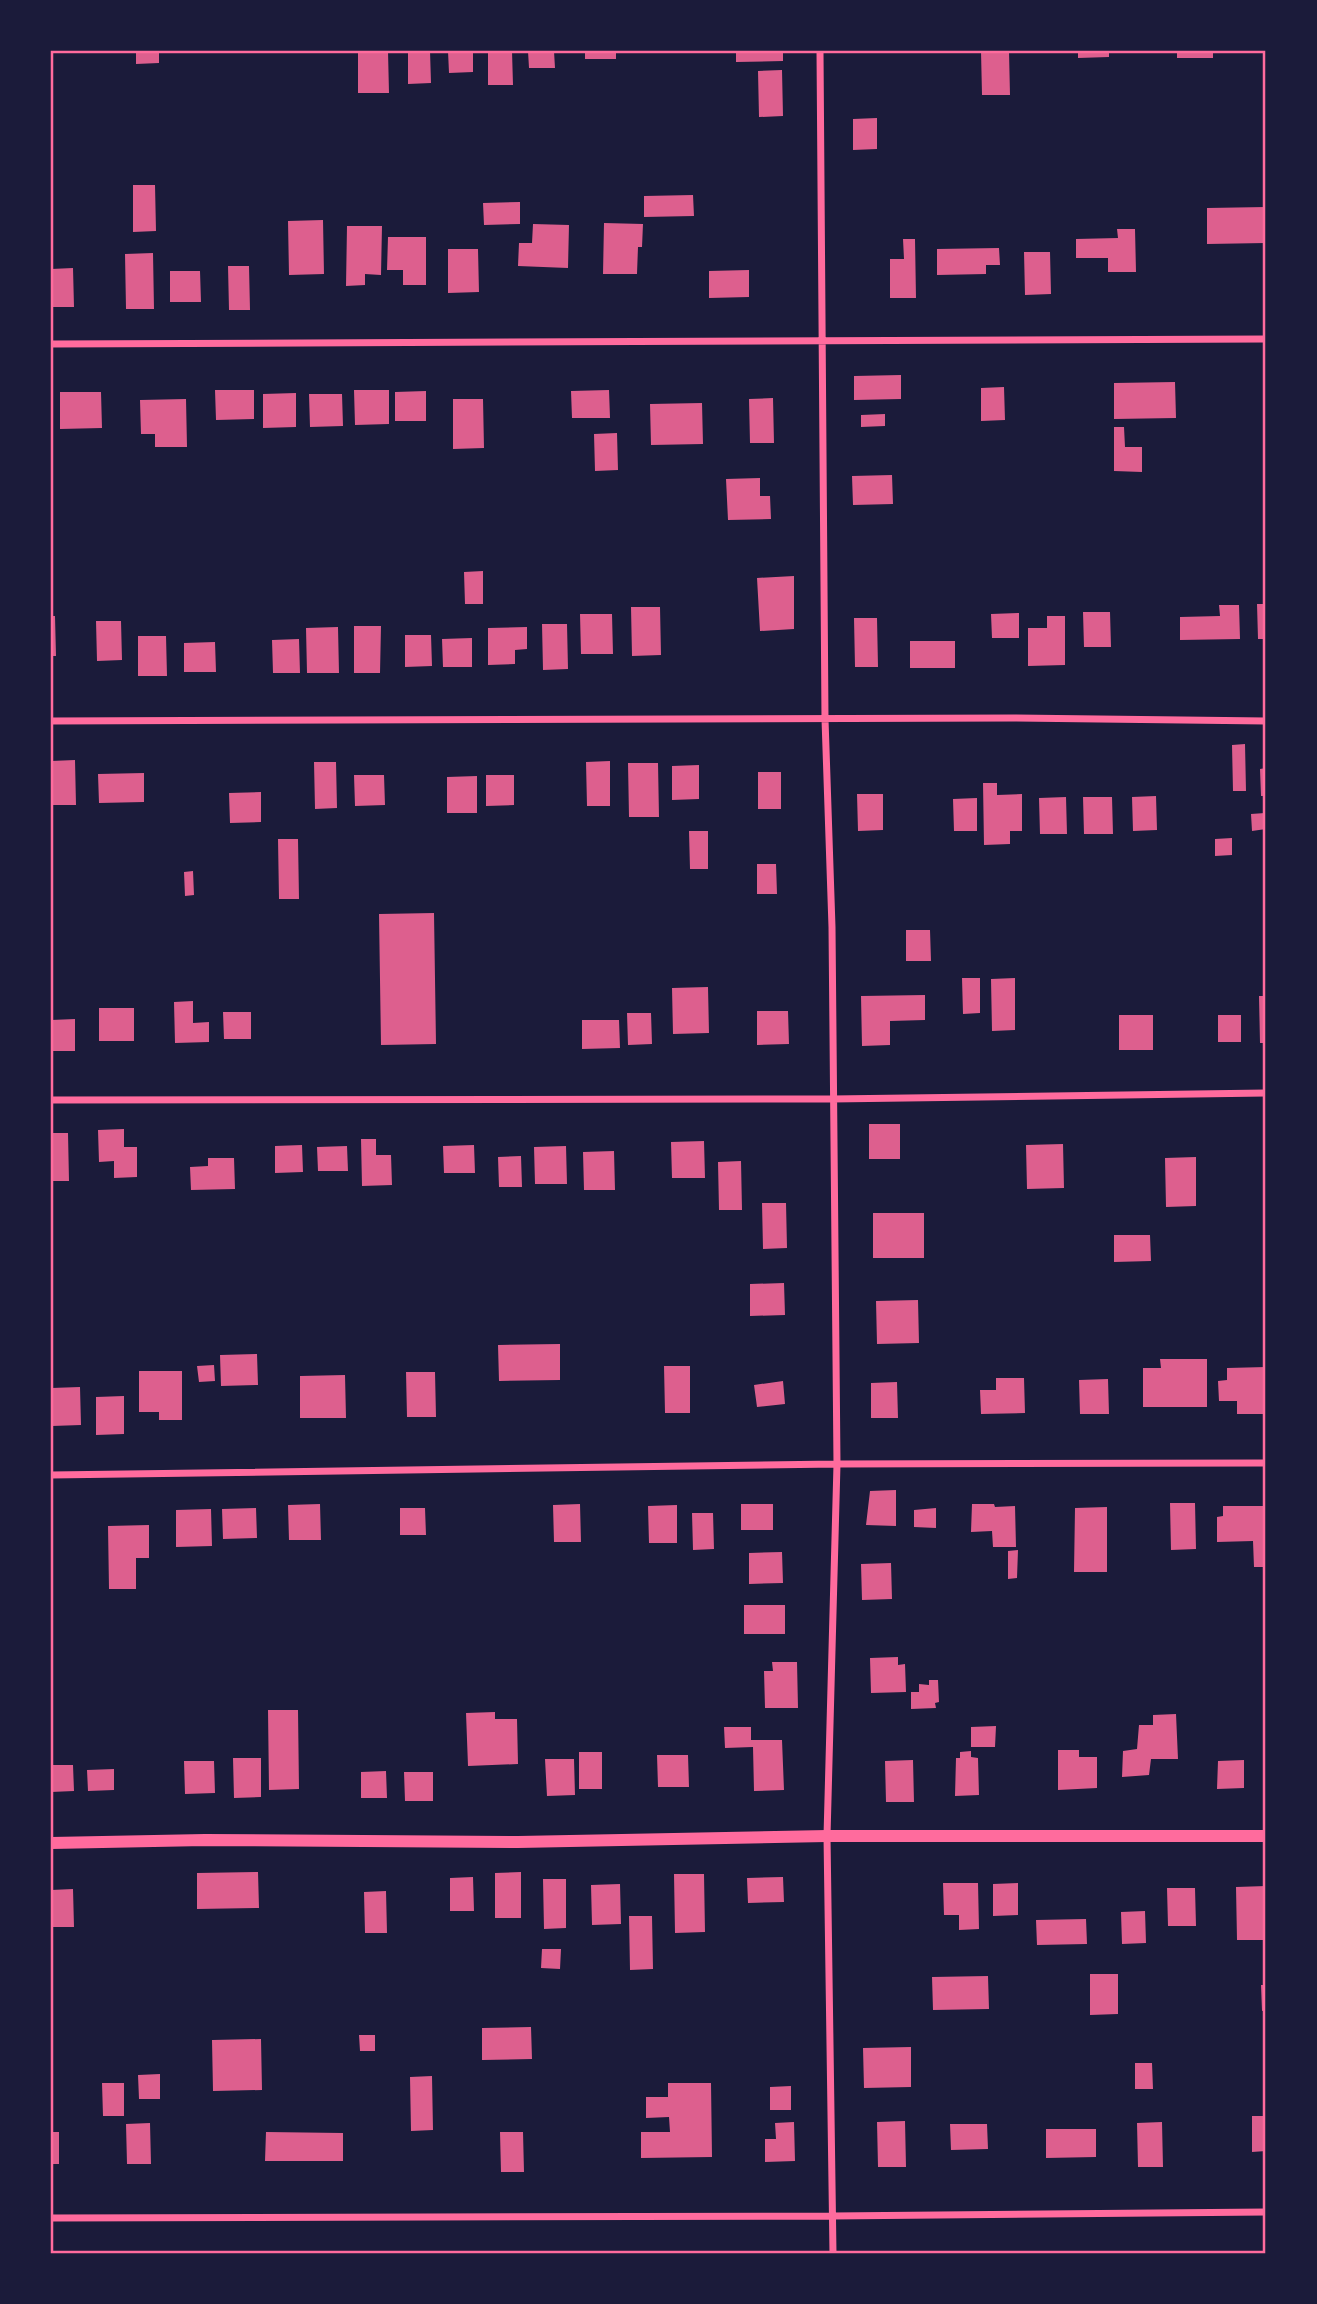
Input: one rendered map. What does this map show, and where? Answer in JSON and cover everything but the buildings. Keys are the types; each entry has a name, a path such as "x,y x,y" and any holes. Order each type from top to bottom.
{"street":[{"path":"820,51 825,719 832,927 836,1464 827,1836 833,2253"},
{"path":"51,344 1266,340"},
{"path":"51,721 1266,720"},
{"path":"51,1100 832,1099 1266,1093"},
{"path":"51,1475 836,1464 1266,1463"},
{"path":"51,1843 205,1840 518,1842 827,1836 1266,1836"},
{"path":"51,2218 1266,2212"}]}
